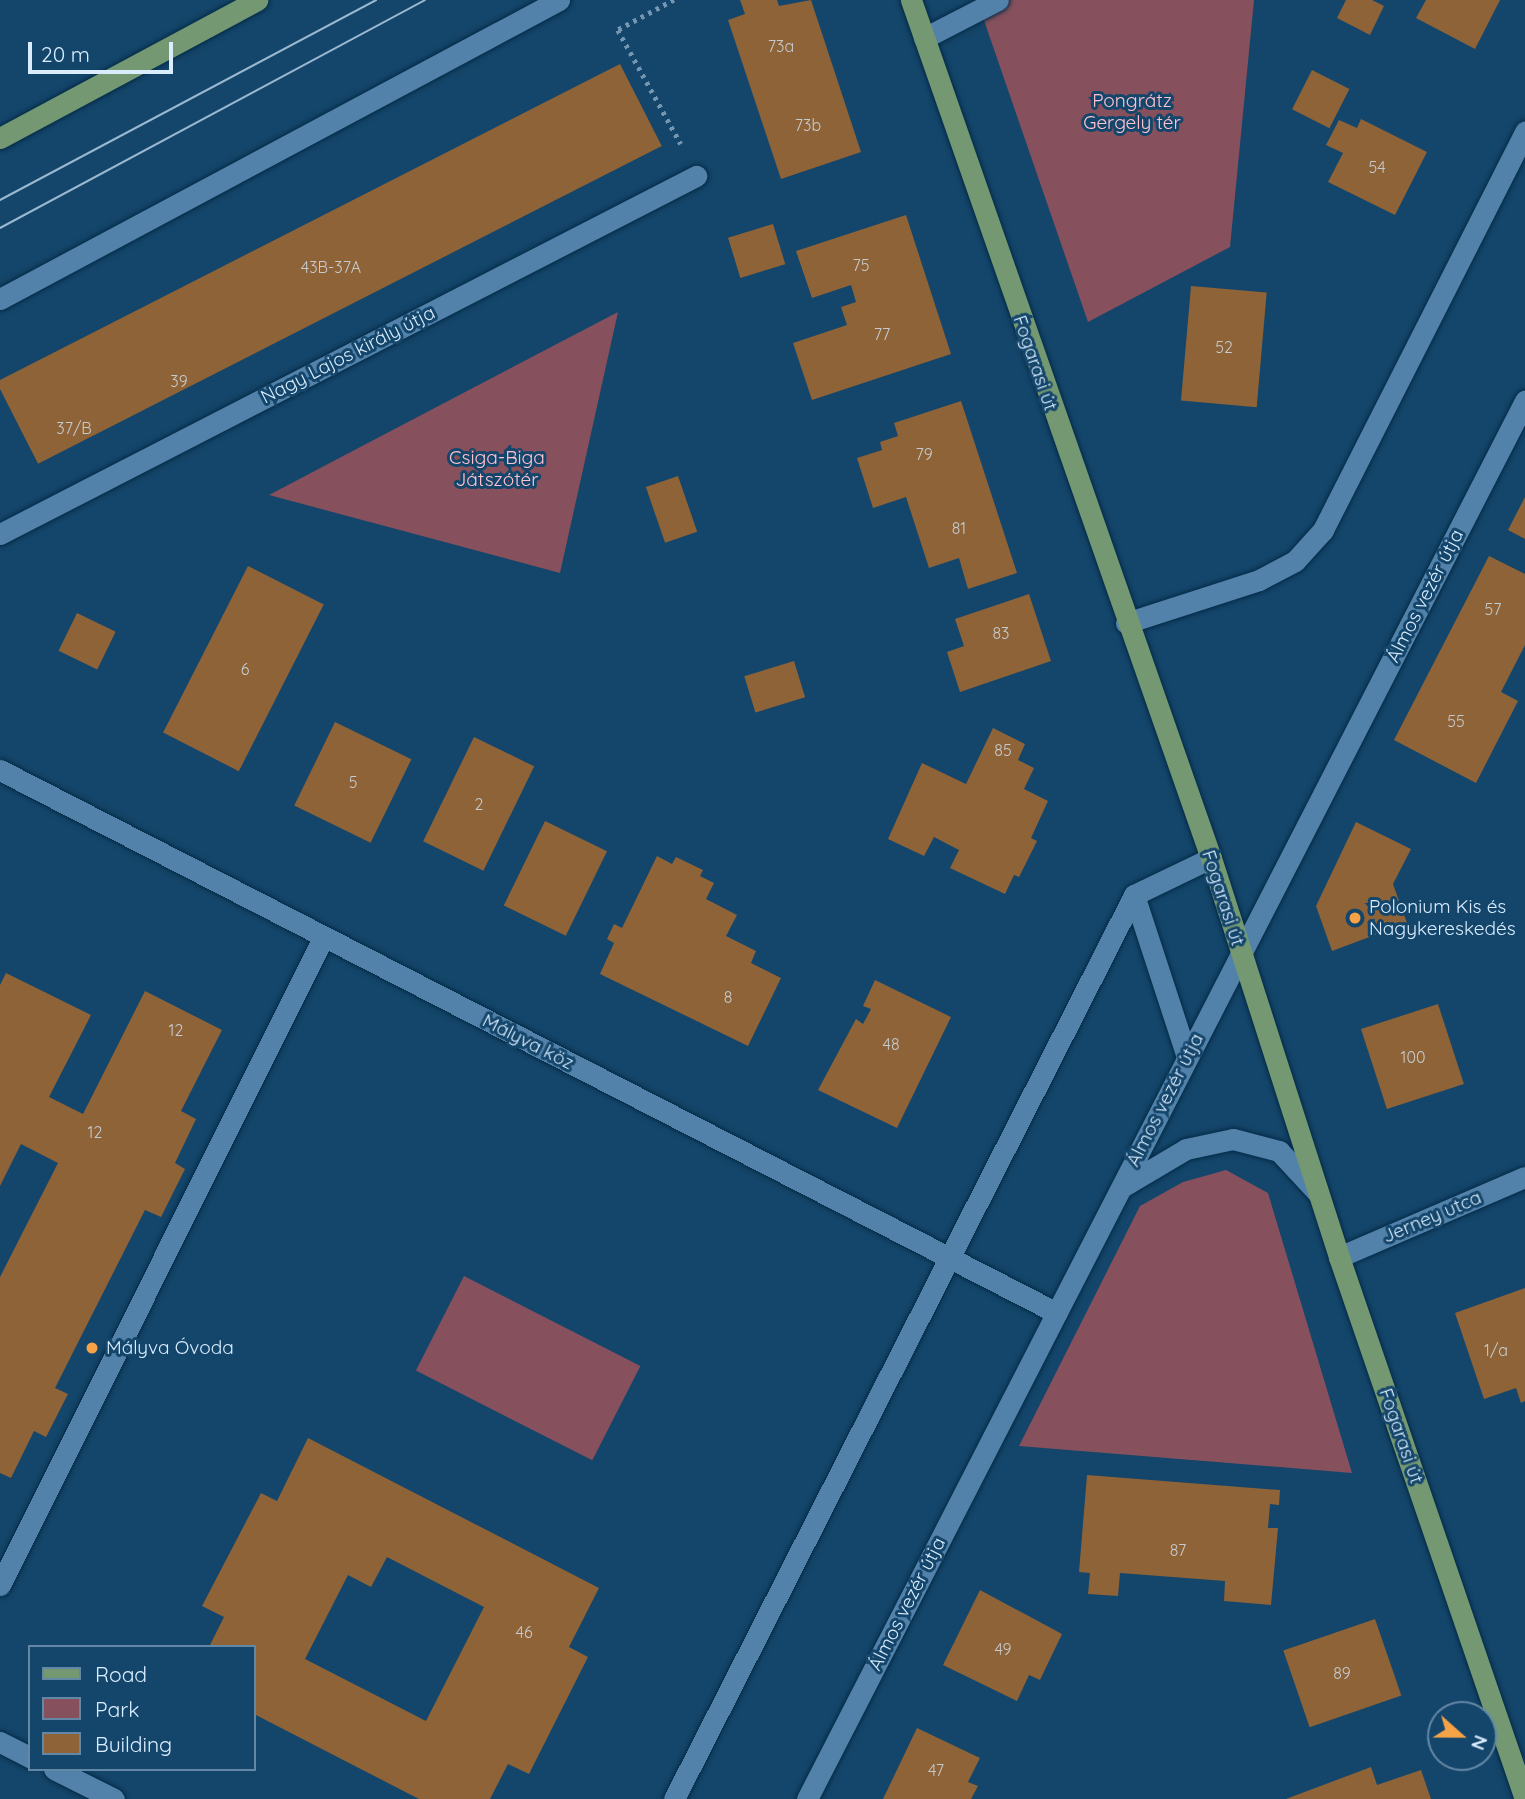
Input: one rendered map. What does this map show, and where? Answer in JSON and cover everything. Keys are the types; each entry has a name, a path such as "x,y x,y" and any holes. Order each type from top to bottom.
{"main road":[{"path":"0,138 257,0"},
{"name":"Fogarasi út","path":"911,0 1126,623 1211,858 1339,1257 1525,1799"}],"street":[{"path":"0,299 559,0"},
{"path":"924,38 998,0"},
{"path":"1126,623 1259,580 1295,561 1322,530 1525,131"},
{"name":"Nagy Lajos király útja","path":"0,534 696,176"},
{"name":"Álmos vezér útja","path":"807,1799 1525,401"},
{"name":"Mályva köz","path":"0,770 1056,1313"},
{"path":"674,1799 1134,895 1211,858"},
{"path":"1134,895 1187,1057"},
{"path":"0,1585 324,936"},
{"path":"1120,1188 1186,1149 1233,1139 1279,1151 1321,1198"},
{"name":"Jerney utca","path":"1339,1257 1525,1177"},
{"path":"0,1742 28,1756"},
{"path":"58,1771 114,1799"}],"path":[{"path":"674,0 618,30 696,176"}],"green space":[{"name":"Pongrátz Gergely tér","path":"977,0 1254,0 1230,247 1088,322"},
{"name":"Csiga-Biga Játszótér","path":"618,312 560,573 269,495 345,455"},
{"path":"1226,1170 1268,1193 1352,1473 1019,1446 1140,1206 1183,1182"},
{"path":"464,1276 640,1366 592,1460 416,1370"}],"building":[{"path":"740,0 777,0 779,6 811,0 861,152 781,179 728,20 745,14"},
{"path":"1346,0 1372,0 1384,6 1370,35 1337,18"},
{"path":"1426,0 1500,0 1475,49 1416,18"},
{"path":"620,64 662,146 38,464 0,389 0,380"},
{"path":"1312,70 1349,89 1329,128 1292,109"},
{"path":"1361,119 1427,152 1395,215 1328,182 1343,153 1326,145 1339,120 1357,128"},
{"path":"906,215 951,354 812,400 793,343 847,325 841,307 856,302 851,285 812,298 796,251"},
{"path":"773,224 785,264 740,278 728,238"},
{"path":"1191,286 1267,293 1257,407 1181,401"},
{"path":"961,401 1017,573 968,589 959,558 929,568 906,497 873,508 857,458 882,450 880,442 898,436 894,423"},
{"path":"678,476 697,532 665,543 646,487"},
{"path":"1525,497 1525,539 1508,530"},
{"path":"1489,556 1525,574 1525,645 1501,692 1518,701 1476,783 1394,740"},
{"path":"248,566 324,605 239,771 163,733"},
{"path":"1029,594 1051,661 960,692 947,652 964,646 955,619"},
{"path":"77,613 116,632 97,670 59,651"},
{"path":"794,661 805,697 755,713 744,676"},
{"path":"335,722 411,759 371,843 294,806"},
{"path":"993,728 1025,744 1018,760 1034,768 1024,789 1048,801 1031,838 1037,841 1019,877 1014,875 1005,894 950,868 959,850 934,837 924,856 888,839 922,763 966,784"},
{"path":"474,737 534,766 483,871 423,841"},
{"path":"545,821 607,851 566,936 504,905"},
{"path":"1356,822 1411,849 1393,884 1407,923 1332,951 1316,906"},
{"path":"657,856 672,864 676,857 703,870 700,876 714,883 706,899 737,915 726,936 756,951 751,963 781,978 748,1046 600,974 614,943 607,939 614,924 622,928"},
{"path":"6,973 91,1015 49,1097 83,1114 145,991 222,1030 181,1111 196,1119 175,1163 185,1169 161,1217 145,1210 55,1388 68,1394 46,1437 34,1431 11,1478 0,1473 0,1277 58,1163 21,1144 0,1186 0,985"},
{"path":"875,980 951,1017 897,1128 818,1090 856,1019 863,1024 871,1009 863,1006"},
{"path":"1438,1004 1464,1084 1387,1109 1361,1029"},
{"path":"1525,1288 1525,1401 1521,1403 1516,1388 1484,1399 1455,1313"},
{"path":"308,1438 599,1588 569,1647 588,1657 529,1774 508,1764 490,1799 419,1799 256,1715 256,1645 210,1645 224,1617 202,1606 261,1493 277,1501","holes":["387,1557 484,1607 426,1721 305,1659 348,1575 371,1587"]},
{"path":"1087,1475 1280,1490 1279,1505 1270,1504 1268,1528 1278,1528 1271,1605 1224,1601 1225,1581 1120,1573 1118,1596 1088,1594 1090,1573 1079,1572"},
{"path":"980,1590 1062,1634 1040,1680 1029,1675 1017,1701 943,1665"},
{"path":"1375,1619 1401,1696 1310,1727 1283,1651"},
{"path":"917,1728 980,1758 968,1782 978,1786 971,1799 883,1799"},
{"path":"1371,1767 1377,1785 1421,1770 1431,1799 1286,1799"}],"tram line":[{"path":"0,200 376,0"},
{"path":"0,228 425,0"}],"place":[{"name":"Polonium Kis és Nagykereskedés","path":"1355,918"},
{"name":"Mályva Óvoda","path":"92,1348"}]}
